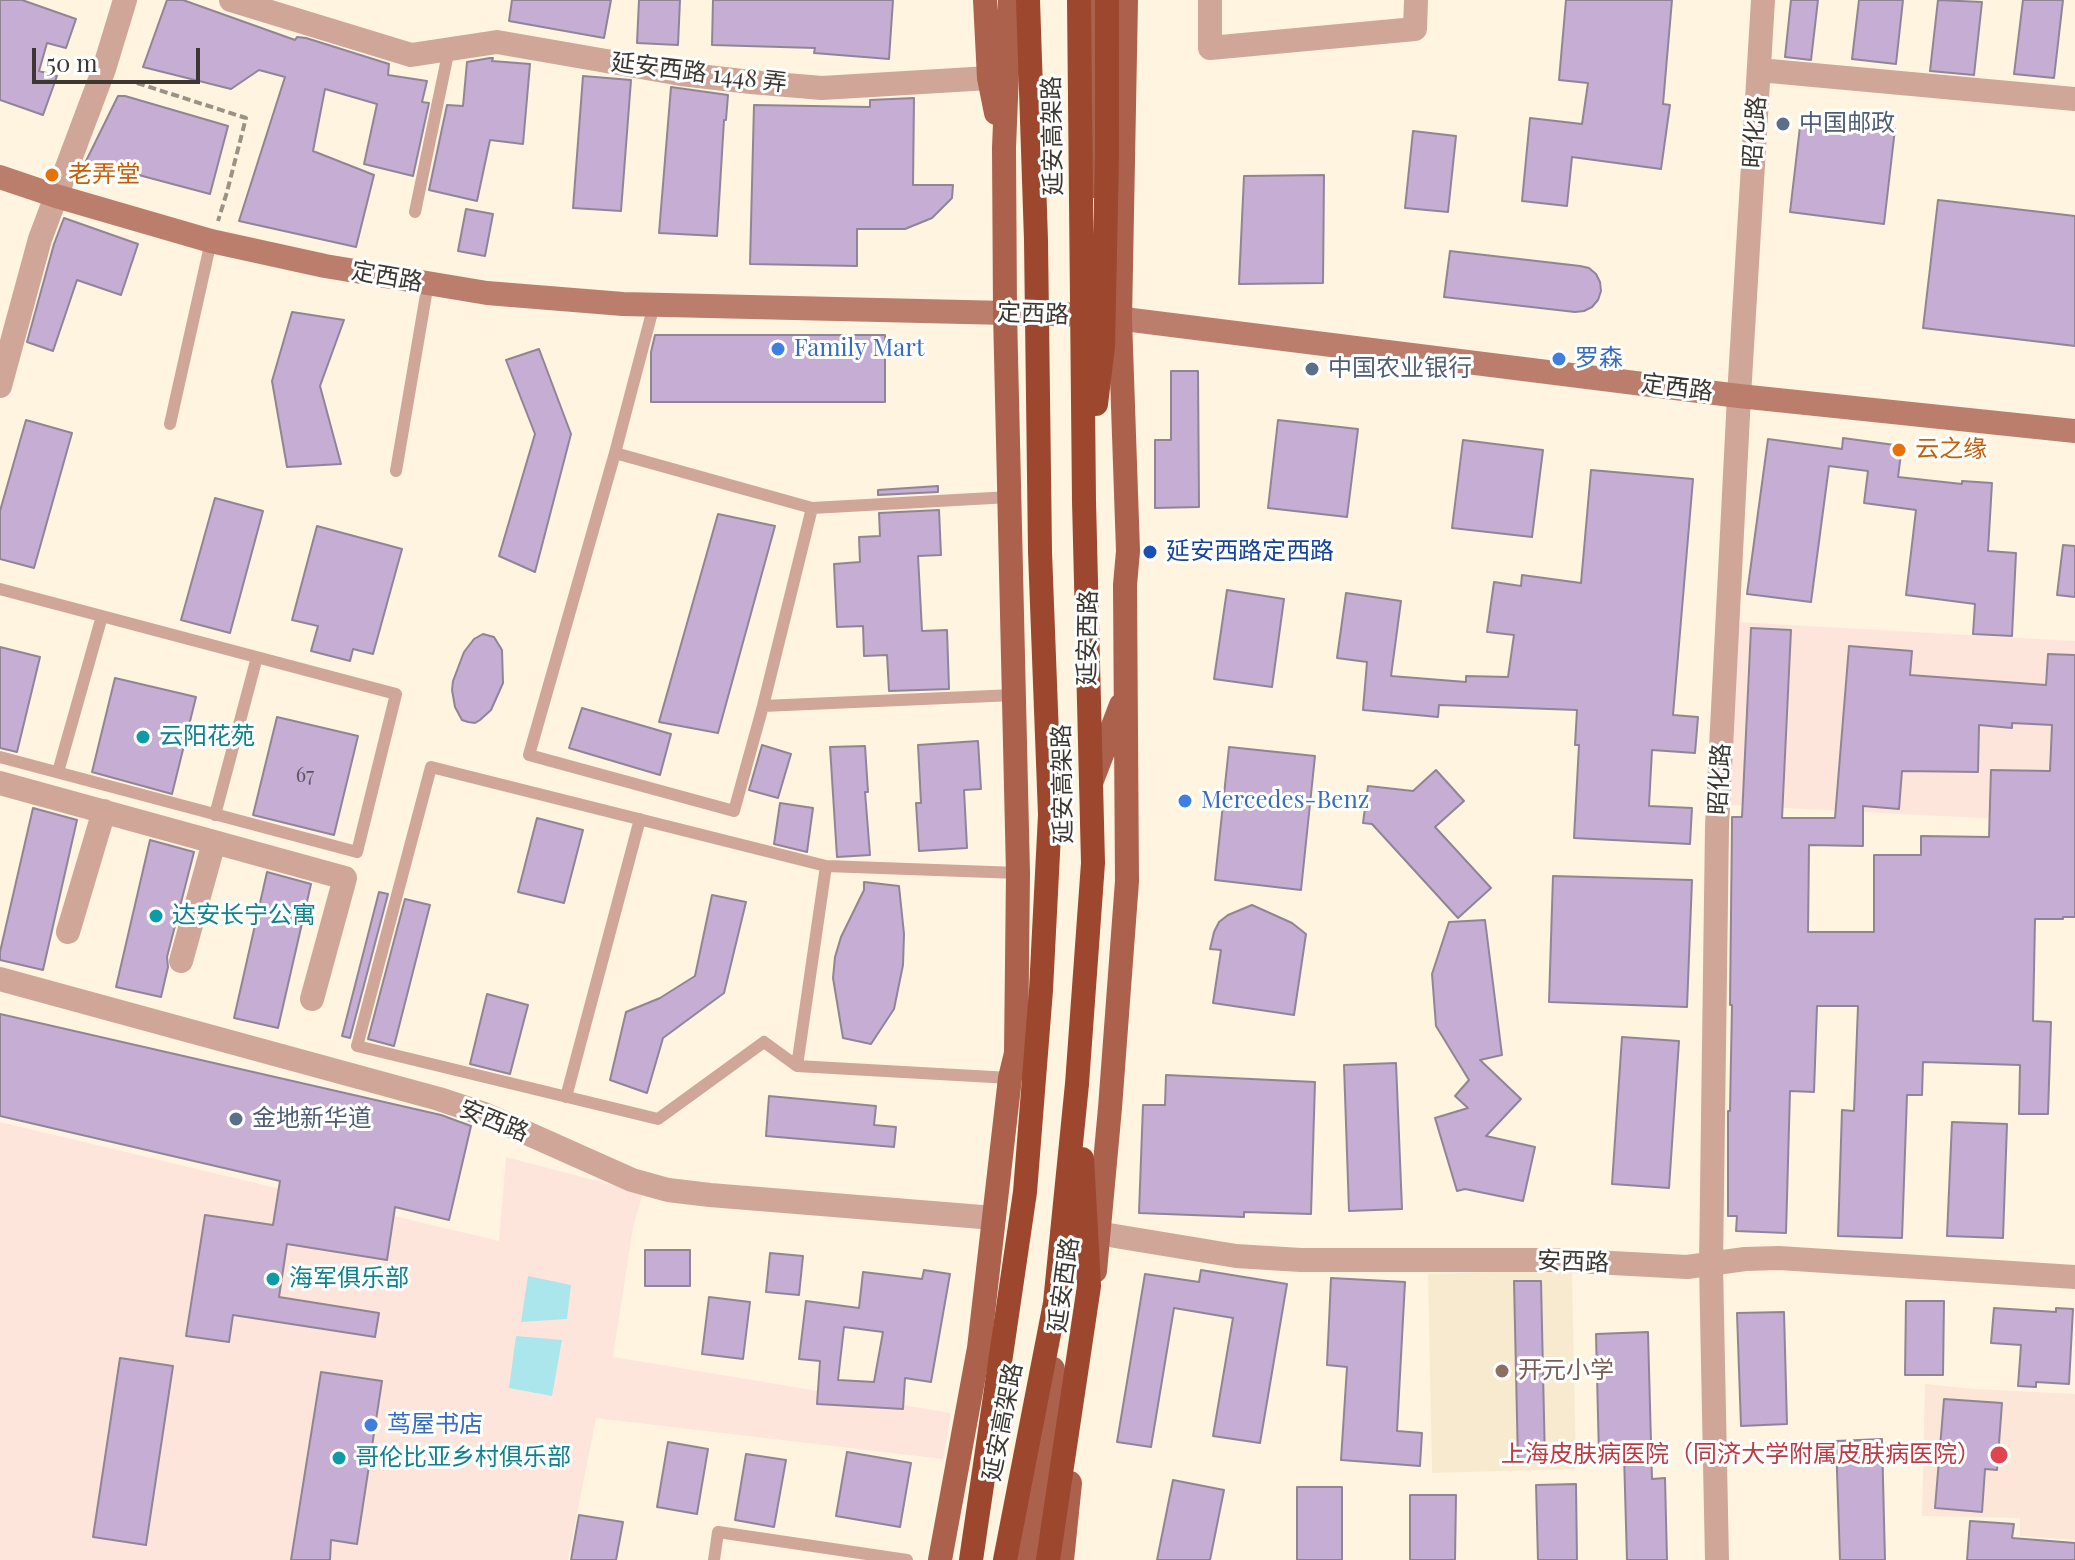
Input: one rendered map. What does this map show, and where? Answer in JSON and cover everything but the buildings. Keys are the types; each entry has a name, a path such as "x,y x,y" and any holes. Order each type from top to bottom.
{"highway":[{"path":"1019,0 1029,51"},
{"name":"延安高架路","path":"971,1560 1025,1192 1041,990 1050,815 1040,552 1036,240 1028,0"},
{"name":"延安高架路","path":"1005,1560 1055,1303 1077,1084 1093,863 1084,501 1079,0"},
{"path":"1084,501 1103,346 1107,0"},
{"path":"1048,1560 1089,1286 1077,1084"}],"main road":[{"path":"985,0 989,78 1004,148"},
{"path":"940,1560 979,1348 1010,1078 1016,1053 1018,873 1004,148 1010,0"},
{"name":"延安西路","path":"1026,1560 1072,1229 1086,796 1093,0"},
{"path":"1062,1560 1099,1234 1127,881 1125,585 1128,551 1120,319 1126,0"},
{"path":"1086,796 1126,693"}],"street":[{"path":"0,386 40,239 104,69 125,0"},
{"name":"延安西路 1448 弄","path":"231,0 411,55 497,42 681,74 822,88 989,78"},
{"path":"1210,0 1210,48 1414,38 1416,0"},
{"name":"昭化路","path":"1717,1560 1711,1265 1717,826 1763,0"},
{"path":"1759,70 2075,99"},
{"name":"定西路","path":"0,177 211,241 325,266 487,293 623,304 1092,315 1739,396 2075,431"},
{"path":"0,783 345,878 312,999"},
{"path":"68,932 104,811"},
{"path":"181,961 214,842"},
{"name":"安西路","path":"0,979 439,1099 484,1114 632,1180 668,1190 994,1218"},
{"name":"安西路","path":"1072,1229 1236,1256 1301,1260 1556,1260 1687,1267 1779,1258 2075,1277"}],"lane":[{"path":"415,212 449,49"},
{"path":"170,424 211,241"},
{"path":"396,471 428,283"},
{"path":"654,305 529,755 734,811 812,508"},
{"path":"615,453 812,508 1010,497"},
{"path":"0,589 396,694 357,852 0,757"},
{"path":"58,772 102,616"},
{"path":"215,815 257,657"},
{"path":"763,706 1014,695"},
{"path":"1010,1078 797,1066 764,1042 658,1119 357,1046 431,767 826,866 1018,873"},
{"path":"566,1097 640,819"},
{"path":"797,1066 826,866"},
{"path":"714,1560 718,1532 907,1560"}],"path":[{"path":"137,83 246,118 211,241"}],"shaded area":[{"path":"1737,622 2075,641 2075,823 1728,805"},
{"path":"0,1122 499,1241 506,1157 643,1193 633,1227 613,1357 951,1413 943,1459 596,1418 568,1560 0,1560"},
{"name":"开元小学","path":"1572,1270 1576,1469 1432,1473 1428,1274"},
{"name":"上海皮肤病医院（同济大学附属皮肤病医院）","path":"1925,1384 2075,1394 2075,1540 2020,1536 2020,1518 1922,1516"}],"water":[{"path":"528,1276 571,1285 567,1319 521,1322"},
{"path":"516,1336 562,1340 552,1396 509,1388"}],"place":[{"name":"中国邮政","path":"1783,124"},
{"name":"老弄堂","path":"52,175"},
{"name":"Family Mart","path":"778,349"},
{"name":"罗森","path":"1559,359"},
{"name":"中国农业银行","path":"1312,369"},
{"name":"云之缘","path":"1899,450"},
{"name":"延安西路定西路","path":"1150,552"},
{"name":"云阳花苑","path":"143,737"},
{"name":"Mercedes-Benz","path":"1185,801"},
{"name":"达安长宁公寓","path":"156,916"},
{"name":"金地新华道","path":"236,1119"},
{"name":"海军俱乐部","path":"273,1279"},
{"name":"开元小学","path":"1502,1371"},
{"name":"茑屋书店","path":"371,1425"},
{"name":"上海皮肤病医院（同济大学附属皮肤病医院）","path":"1999,1455"},
{"name":"哥伦比亚乡村俱乐部","path":"339,1458"}]}
